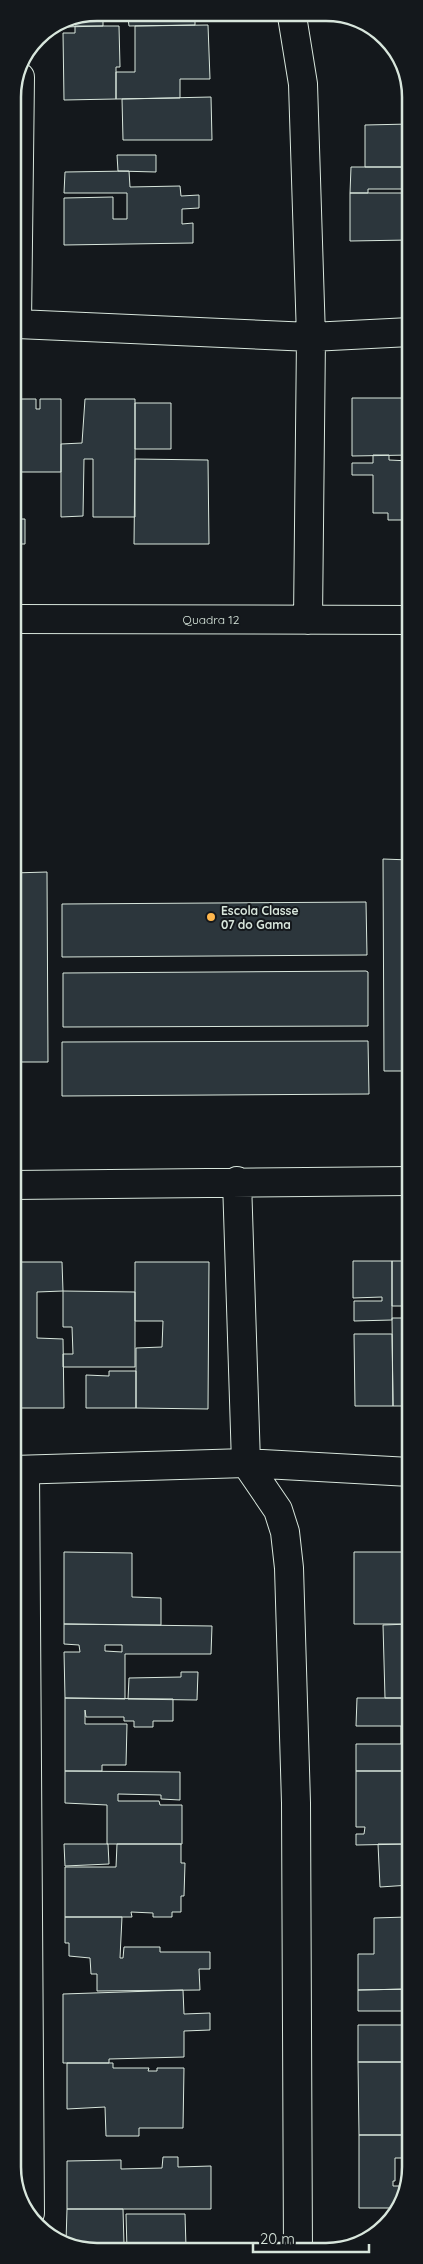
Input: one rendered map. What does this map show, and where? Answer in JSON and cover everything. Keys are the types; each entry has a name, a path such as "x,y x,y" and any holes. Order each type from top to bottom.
{"street":[{"path":"293,21 303,84 310,337 308,620"},
{"path":"21,324 310,337 402,332"},
{"name":"Quadra 12","path":"21,619 402,620"},
{"path":"21,1185 402,1180"},
{"path":"237,1181 246,1463 278,1510 285,1532 289,1568 296,1803 298,2243"},
{"path":"21,1470 246,1463 402,1472"},
{"path":"21,1605 30,2201"}],"building":[{"path":"97,21 103,21 103,26 69,27"},
{"path":"128,21 195,21 195,25 129,26"},
{"path":"208,25 210,79 180,79 180,98 116,99 116,72 135,72 135,26"},
{"path":"75,26 119,26 120,67 116,67 116,99 64,100 63,33 75,33"},
{"path":"211,97 212,140 123,140 122,99"},
{"path":"402,124 402,167 365,167 365,125"},
{"path":"117,155 156,155 156,172 118,171"},
{"path":"351,167 402,167 402,189 368,189 368,193 350,193"},
{"path":"129,171 130,187 180,186 181,196 199,195 199,208 182,209 182,224 193,223 193,243 64,245 64,198 113,197 113,219 127,219 127,193 64,193 65,172"},
{"path":"350,193 402,193 402,240 350,241"},
{"path":"352,398 402,398 402,455 352,456"},
{"path":"21,399 36,399 36,409 40,409 40,399 61,399 61,472 21,472"},
{"path":"85,399 135,399 135,517 93,517 93,459 84,459 83,516 61,517 61,444 82,443"},
{"path":"135,403 171,403 171,449 135,449"},
{"path":"373,455 389,455 389,460 402,461 402,520 388,520 388,513 373,513 373,475 352,475 352,463 373,463"},
{"path":"135,459 208,460 209,544 134,544"},
{"path":"21,519 25,519 25,544 21,544"},
{"path":"383,859 402,860 402,1071 384,1071"},
{"path":"47,872 48,1062 21,1062 21,873"},
{"path":"366,902 367,955 62,957 62,904"},
{"path":"368,972 368,1026 63,1027 63,973"},
{"path":"368,1041 369,1094 62,1096 62,1042"},
{"path":"353,1261 392,1261 392,1320 354,1321 354,1301 382,1301 382,1297 353,1298"},
{"path":"392,1261 402,1261 402,1306 392,1306"},
{"path":"21,1262 62,1262 63,1291 37,1292 37,1338 63,1339 64,1408 21,1408"},
{"path":"135,1262 209,1262 208,1409 136,1408 136,1348 162,1347 163,1321 135,1321"},
{"path":"63,1291 135,1292 135,1367 63,1367 63,1354 73,1354 72,1327 63,1327"},
{"path":"392,1318 402,1318 402,1406 393,1406"},
{"path":"354,1334 392,1334 393,1406 355,1406"},
{"path":"109,1371 136,1371 136,1408 86,1408 86,1375 109,1376"},
{"path":"64,1552 132,1553 132,1597 161,1598 161,1625 64,1624"},
{"path":"354,1552 402,1552 402,1624 354,1624"},
{"path":"64,1624 212,1626 211,1654 125,1654 125,1699 65,1698 64,1652 80,1652 79,1645 64,1644","holes":["105,1645 122,1645 122,1652 105,1651"]},
{"path":"402,1624 402,1698 385,1698 383,1625"},
{"path":"181,1672 198,1672 197,1700 128,1699 129,1678 181,1677"},
{"path":"65,1698 173,1699 173,1721 153,1721 153,1727 134,1727 134,1721 124,1721 124,1717 86,1717 85,1710 85,1724 127,1724 126,1765 102,1765 102,1771 65,1771"},
{"path":"357,1698 402,1698 402,1771 356,1771 356,1744 401,1744 401,1726 356,1726"},
{"path":"65,1771 180,1772 180,1800 161,1799 161,1795 118,1794 118,1801 159,1801 160,1805 182,1805 182,1844 107,1844 107,1805 65,1803"},
{"path":"356,1771 402,1771 402,1844 356,1845 356,1834 364,1834 365,1827 356,1827"},
{"path":"64,1844 108,1844 109,1864 65,1866"},
{"path":"117,1844 181,1844 181,1863 185,1863 184,1896 181,1896 181,1912 172,1912 172,1917 153,1917 153,1913 131,1912 132,1917 65,1917 65,1867 116,1867"},
{"path":"378,1844 402,1844 402,1886 380,1887"},
{"path":"65,1917 122,1917 120,1958 123,1958 124,1947 160,1947 160,1952 210,1952 210,1969 199,1969 200,1990 97,1991 97,1974 91,1974 90,1958 69,1956 69,1943 65,1943"},
{"path":"402,1917 402,1989 358,1990 358,1954 374,1954 374,1918"},
{"path":"402,1989 402,2011 358,2011 358,1990"},
{"path":"183,1990 184,2014 210,2013 210,2030 184,2031 184,2057 109,2059 109,2063 63,2063 63,1994"},
{"path":"358,2025 402,2025 402,2062 358,2062"},
{"path":"358,2062 402,2062 402,2135 359,2135"},
{"path":"67,2063 113,2063 113,2068 149,2068 148,2071 157,2071 157,2068 184,2068 183,2128 139,2128 139,2136 106,2136 105,2107 67,2109"},
{"path":"359,2135 402,2135 402,2158 395,2158 395,2181 393,2181 393,2186 399,2186 392,2205 390,2208 359,2208"},
{"path":"163,2157 178,2157 178,2167 211,2166 211,2209 67,2209 67,2161 121,2160 121,2169 162,2168"},
{"path":"67,2209 123,2209 124,2243 97,2243 66,2236"},
{"path":"126,2214 185,2214 186,2243 127,2243"}],"place":[{"name":"Escola Classe 07 do Gama","path":"211,917"}]}
